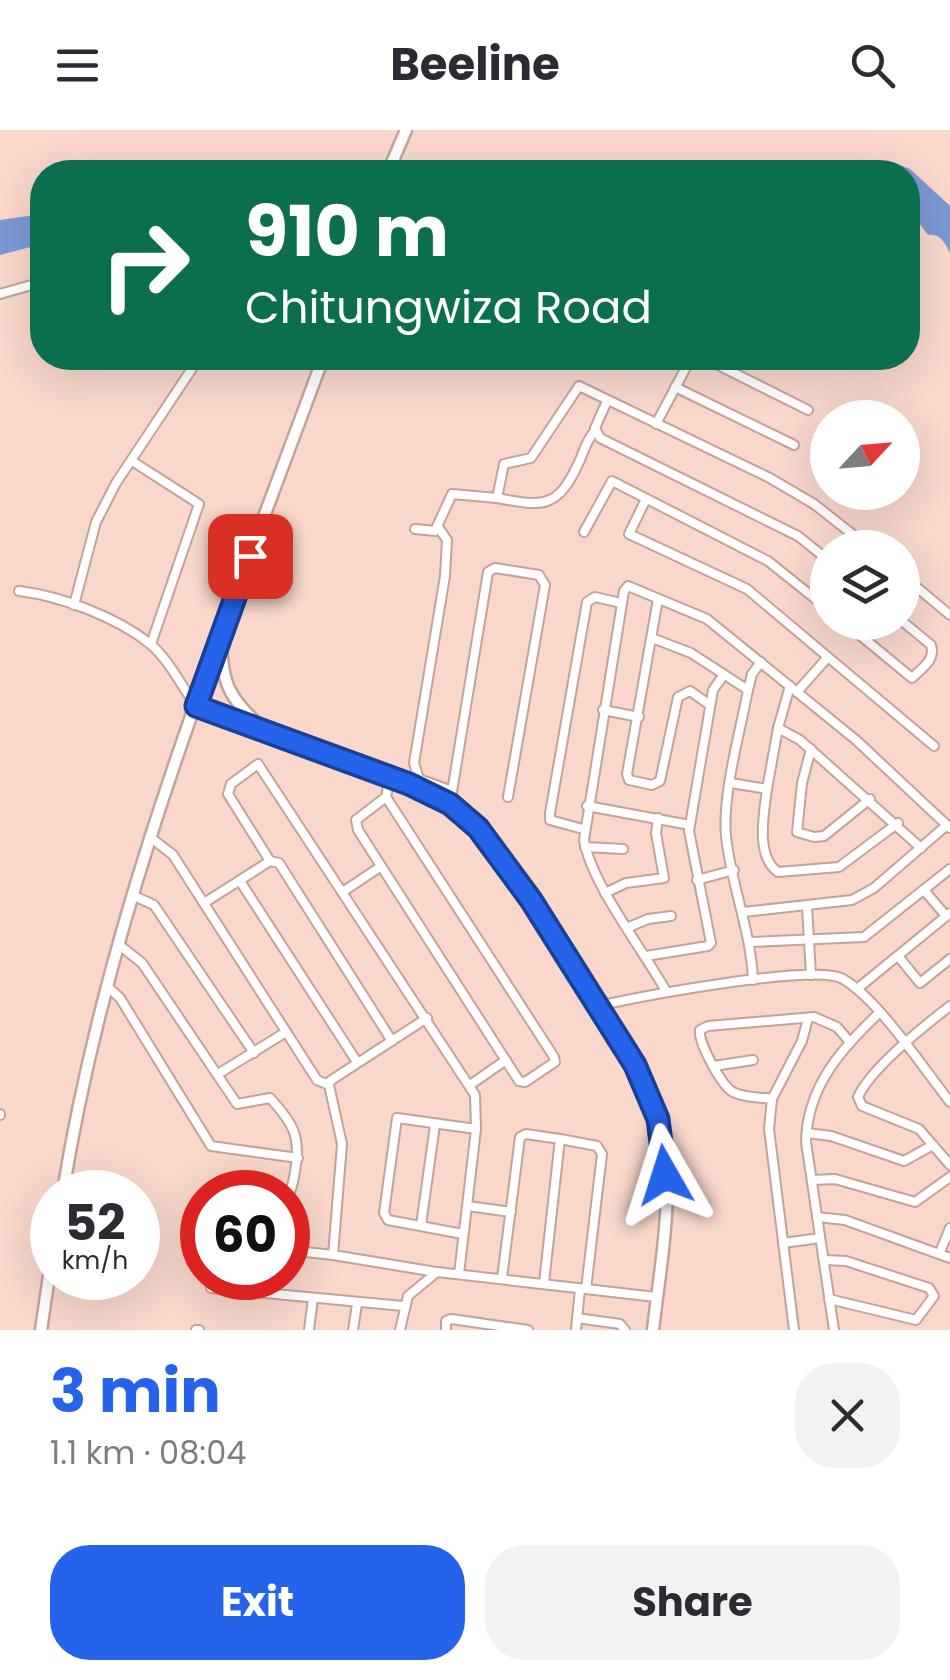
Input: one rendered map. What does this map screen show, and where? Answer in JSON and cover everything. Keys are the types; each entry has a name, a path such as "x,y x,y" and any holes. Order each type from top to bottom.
{"main road":[{"path":"393,160 406,130"},
{"path":"67,1170 106,986 150,837 318,370"},
{"path":"221,634 222,670 230,694 265,730"},
{"path":"196,706 390,776 450,804 494,846 635,1065 662,1134 664,1212 652,1330"},
{"path":"41,1330 45,1300"}],"street":[{"path":"0,294 30,285"},
{"path":"74,605 96,522 116,483 190,370"},
{"path":"656,424 684,370"},
{"path":"727,370 808,410"},
{"path":"497,498 504,464 530,458 575,388 583,387 772,479 847,530"},
{"path":"675,387 794,445"},
{"path":"415,529 428,532 438,527 452,494 535,505 549,502 561,493 607,401"},
{"path":"594,432 810,546"},
{"path":"132,461 199,504 151,644"},
{"path":"584,532 612,481 768,561 810,595"},
{"path":"646,499 628,531 632,536 747,589 934,746"},
{"path":"438,527 447,540 448,553 414,763 419,779 452,791"},
{"path":"450,804 488,572 495,568 539,575 546,585 508,797"},
{"path":"666,991 605,893 585,847 587,806 628,586 707,619 856,740 948,826 858,897 743,912"},
{"path":"920,590 950,615"},
{"path":"19,592 74,605 151,644 196,706"},
{"path":"584,829 556,824 550,820 550,813 588,602 594,597 622,603"},
{"path":"658,599 627,777 630,781 660,781 678,697 690,691 710,705"},
{"path":"866,640 912,678 929,661 933,650 920,636"},
{"path":"652,638 691,653 748,690"},
{"path":"828,657 794,689 778,728 762,826 770,865 778,872 840,867 898,824"},
{"path":"754,980 750,942 726,832 748,690 752,674 762,662"},
{"path":"646,956 710,944 690,825 713,690 723,676"},
{"path":"603,710 638,717"},
{"path":"778,728 811,749 922,848"},
{"path":"811,749 802,782 798,832 824,836 870,799"},
{"path":"392,1041 278,863 270,861 228,794 230,784 258,764 475,1095 476,1129 459,1274"},
{"path":"386,797 547,1045 555,1062 525,1082 519,1081 358,830 356,820 386,797 390,776"},
{"path":"731,783 767,789"},
{"path":"587,806 690,825"},
{"path":"605,893 626,884 664,878 656,834 658,818"},
{"path":"150,837 172,856 316,1080 329,1085"},
{"path":"585,847 623,848"},
{"path":"204,904 270,861"},
{"path":"344,890 380,867"},
{"path":"750,942 870,934 950,869"},
{"path":"697,880 734,870"},
{"path":"240,882 358,1062"},
{"path":"857,989 948,914 924,890"},
{"path":"132,895 154,905 254,1053"},
{"path":"807,906 811,975"},
{"path":"628,927 671,916"},
{"path":"118,944 142,963 239,1105 272,1099 296,1133 296,1170"},
{"path":"898,956 920,983 950,958"},
{"path":"598,1006 666,991 754,980 836,976 857,989 879,1013 950,1102"},
{"path":"106,986 120,998 211,1146 298,1158"},
{"path":"950,1006 872,1074 858,1100 868,1109 912,1125 950,1166"},
{"path":"834,1330 806,1133 816,1092 849,1042 879,1013"},
{"path":"333,1255 342,1144 330,1081 427,1018"},
{"path":"772,1099 730,1090 698,1036 704,1027 808,1018 825,1020 849,1042"},
{"path":"794,1330 768,1145 772,1099 802,1041 808,1018"},
{"path":"218,1074 286,1032"},
{"path":"470,1085 506,1060"},
{"path":"714,1066 753,1060"},
{"path":"463,1234 388,1220 384,1212 397,1118 476,1129"},
{"path":"421,1226 436,1125"},
{"path":"806,1133 821,1134 904,1161 933,1145"},
{"path":"502,1278 520,1137 526,1134 597,1146 602,1154 576,1330"},
{"path":"544,1283 560,1139"},
{"path":"812,1180 842,1181 915,1202 950,1177"},
{"path":"468,1206 511,1212"},
{"path":"817,1218 844,1220 950,1258"},
{"path":"940,1252 950,1228"},
{"path":"783,1244 820,1238"},
{"path":"310,1252 436,1272 656,1297"},
{"path":"824,1260 846,1261 929,1288 934,1296 918,1319 910,1320 829,1299"},
{"path":"400,1330 408,1296 436,1272"},
{"path":"309,1330 312,1298 404,1306"},
{"path":"353,1330 357,1304"},
{"path":"446,1330 446,1321 451,1318 489,1327 528,1330"},
{"path":"577,1318 620,1324 624,1330"}],"water":[{"path":"920,178 950,206 950,253 939,237 928,235 920,224"},
{"path":"30,216 30,247 0,255 0,220"}],"route":[{"path":"250,556 196,706 384,773 450,804 478,828 531,900 635,1065 658,1119 665,1175"}]}
